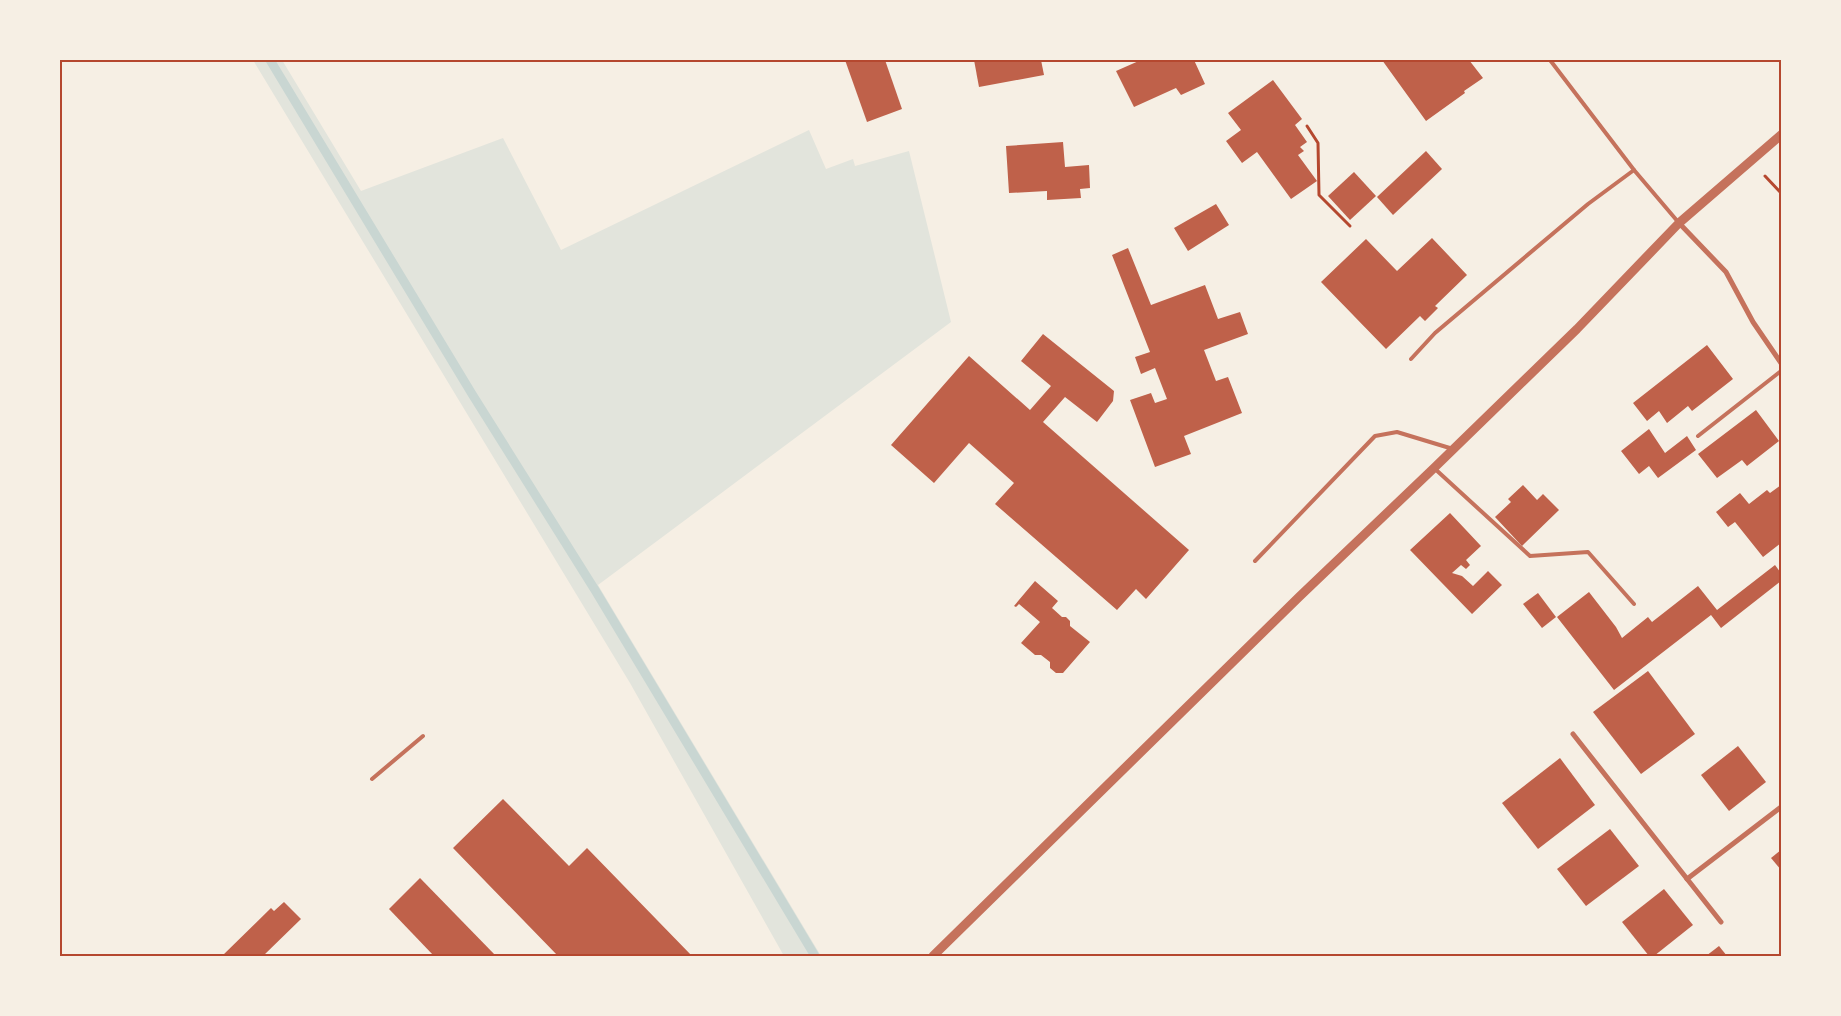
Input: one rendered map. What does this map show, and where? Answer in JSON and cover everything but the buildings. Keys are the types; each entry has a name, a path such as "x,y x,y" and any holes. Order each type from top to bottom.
{"street":[{"path":"934,956 1299,597 1576,329 1679,223 1781,135"},
{"path":"1679,223 1726,272 1753,322 1781,363"},
{"path":"1573,734 1721,922"},
{"path":"1688,879 1781,807"}],"lane":[{"path":"1550,60 1634,170 1679,223"},
{"path":"1411,358 1435,333 1588,204 1634,170"},
{"path":"1698,436 1781,371"},
{"path":"1255,561 1375,436 1398,432 1453,450"},
{"path":"1434,468 1530,556 1588,552 1634,604"},
{"path":"372,779 423,736"}],"path":[{"path":"1307,126 1318,142 1319,195 1350,226"}],"shaded area":[{"path":"253,60 282,60 361,191 503,138 561,250 809,130 826,169 853,159 855,166 909,151 951,322 598,585 821,956 784,956 630,683"}],"waterway":[{"path":"270,60 472,394 595,590 815,956"}]}
